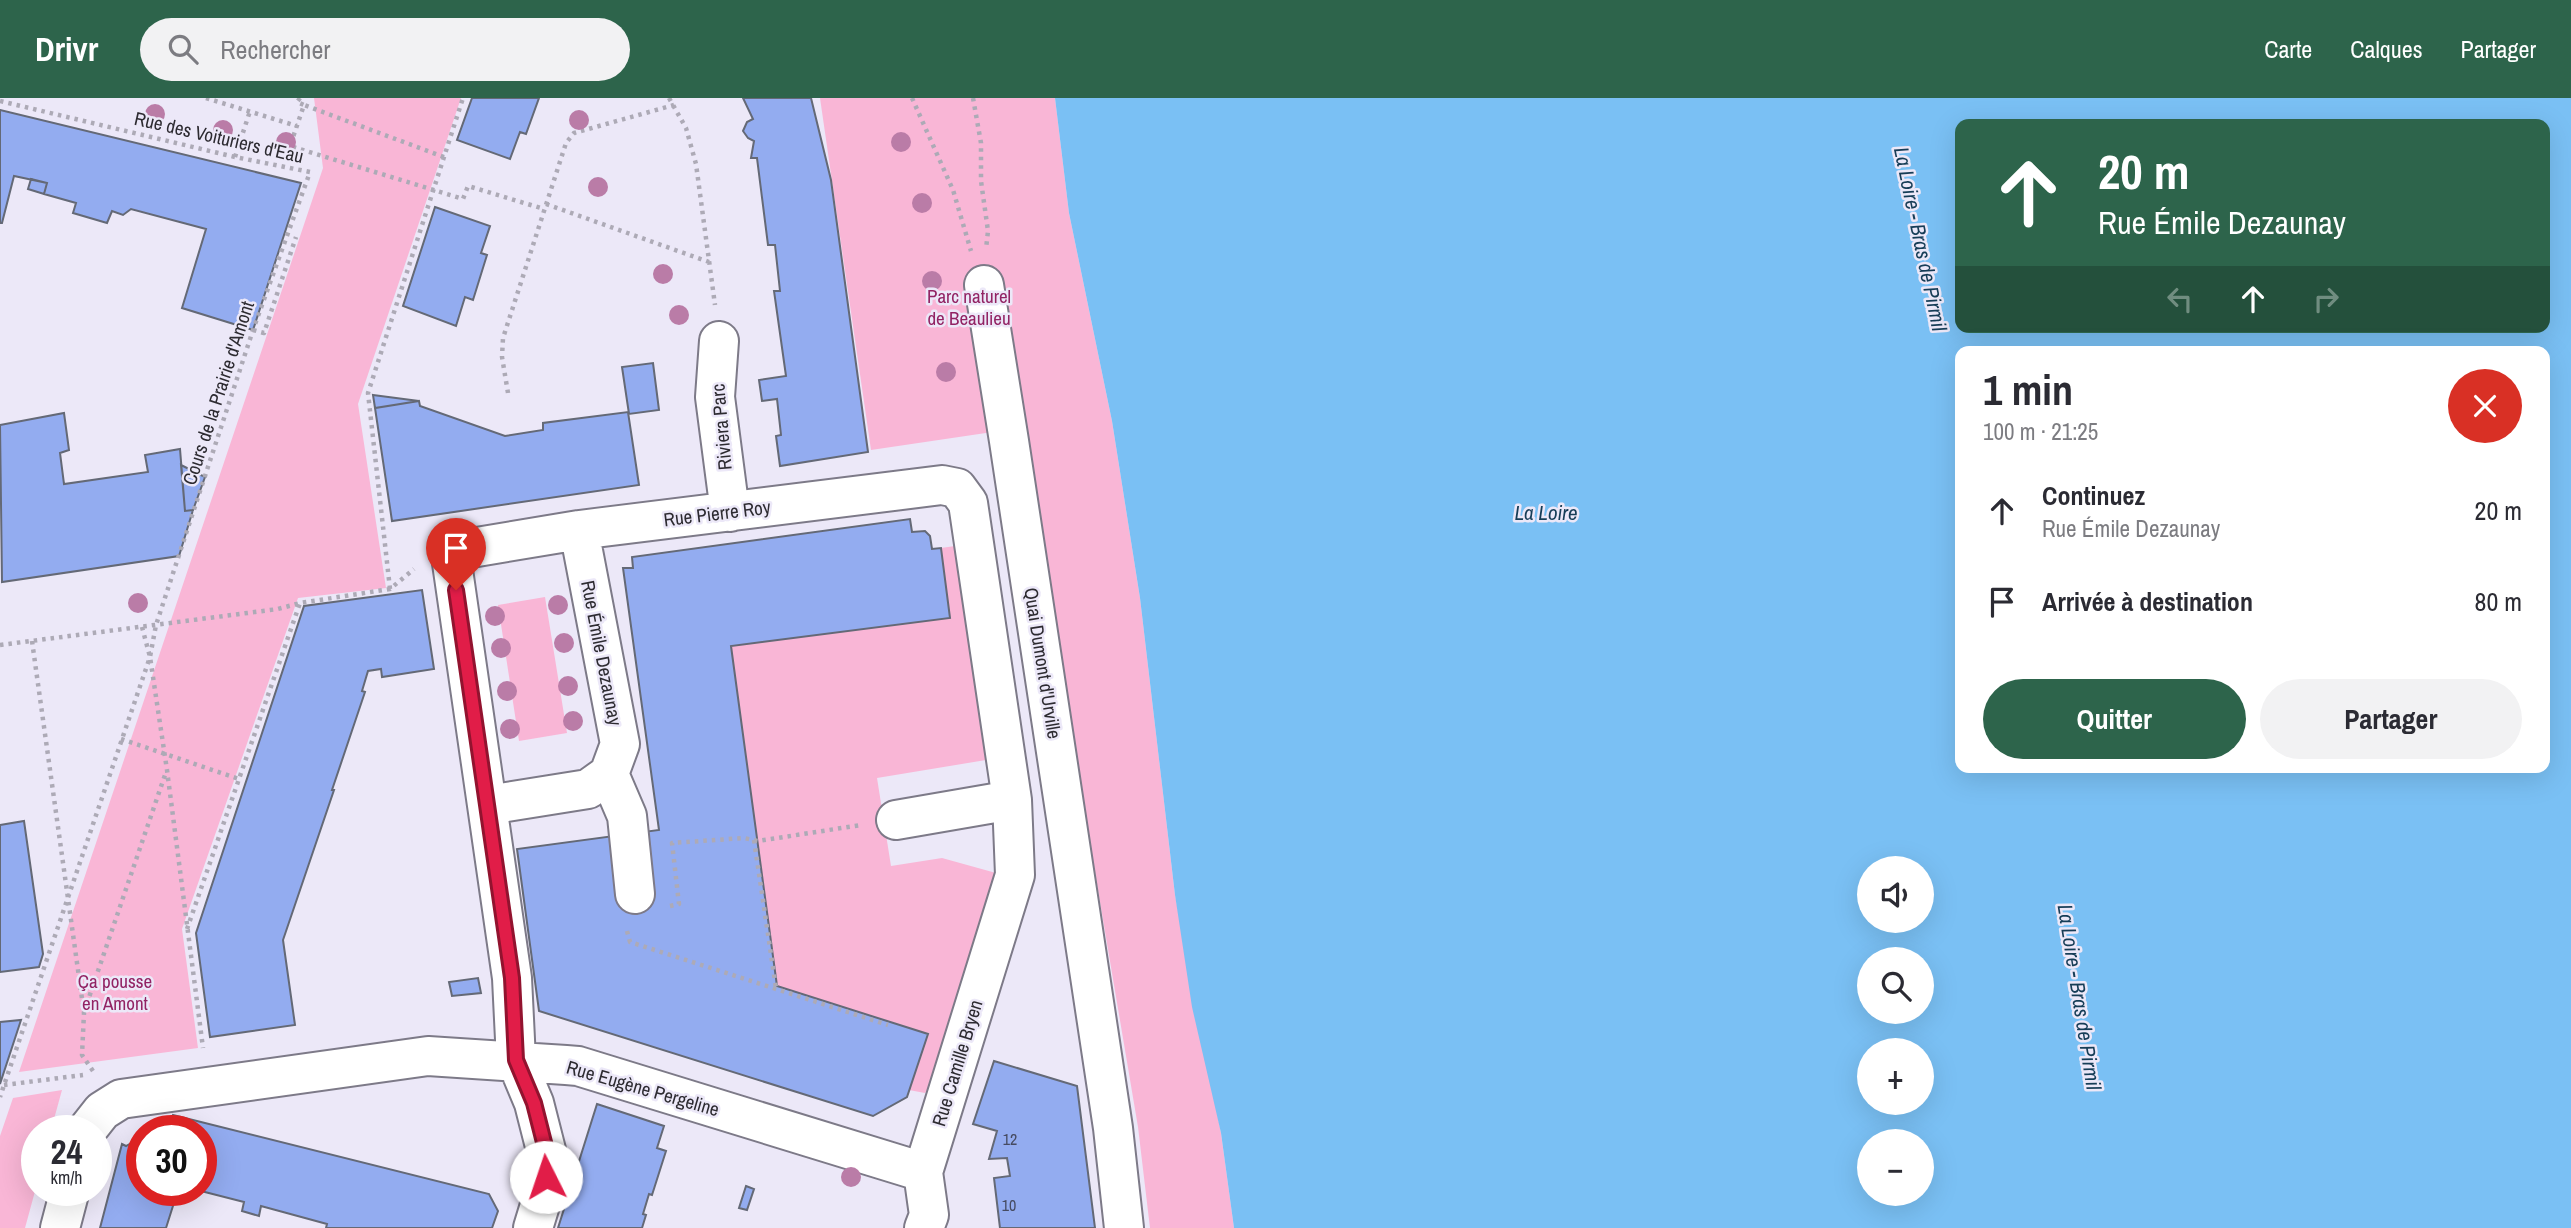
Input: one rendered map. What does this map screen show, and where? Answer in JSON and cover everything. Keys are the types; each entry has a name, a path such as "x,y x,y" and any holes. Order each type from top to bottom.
{"street":[{"name":"Quai Dumont d'Urville","path":"984,285 1111,1114 1124,1228"},
{"name":"Riviera Parc","path":"719,341 715,397 730,512"},
{"name":"Rue Pierre Roy","path":"455,557 579,530 942,485 957,488 968,503 1012,800"},
{"name":"Rue Émile Dezaunay","path":"579,530 620,744 609,774"},
{"path":"455,557 512,978 516,1060 534,1103 549,1162 544,1192 533,1228"},
{"path":"488,805 589,789 609,774 627,816 642,908"},
{"path":"896,820 1012,800"},
{"name":"Rue Camille Bryen","path":"924,1228 929,1215 923,1172 1015,875 1012,800"},
{"name":"Rue Eugène Pergeline","path":"99,1115 121,1099 428,1056 516,1060 578,1066 923,1172"},
{"path":"60,1228 66,1206"}],"path":[{"path":"206,98 297,126"},
{"path":"300,98 297,102 444,157"},
{"path":"390,589 368,393 463,98"},
{"path":"669,98 691,141 696,164 719,341"},
{"path":"912,98 953,190 984,285"},
{"path":"973,98 981,143 981,181 988,231 984,285"},
{"name":"Rue des Voituriers d'Eau","path":"0,100 235,157 310,172"},
{"path":"303,104 290,146 463,200 468,186 545,206 709,262"},
{"path":"508,393 501,348 503,338 566,143 574,133 674,105"},
{"path":"235,157 250,111"},
{"name":"Cours de la Prairie d'Amont","path":"0,1097 150,657 156,625 253,330 310,172"},
{"path":"253,330 264,333 296,237"},
{"path":"0,645 278,609 390,589 417,566 455,557"},
{"path":"187,930 300,603"},
{"name":"Cours de la Prairie d'Amont","path":"142,627 150,657 167,769 204,1055 185,1062 189,1089"},
{"path":"32,641 83,1013 82,1055 95,1074"},
{"path":"121,739 239,779"},
{"path":"83,1013 167,769"},
{"path":"888,1025 630,942 642,908 680,904 673,843 744,838 754,840 896,820"},
{"path":"754,840 776,989"}],"green space":[{"name":"Ça pousse en Amont","path":"314,98 461,98 358,404 386,588 298,598 182,929 198,1048 19,1072 323,168"},
{"name":"Parc naturel de Beaulieu","path":"820,98 1055,98 1069,213 1112,421 1140,598 1175,895 1221,1133 1234,1228 1150,1228 1138,1127 1020,428 871,450"},
{"path":"962,545 992,759 877,778 891,866 942,858 996,873 931,1083 925,1093 909,1090 928,1034 777,986 731,646 950,618 941,548"},
{"path":"545,597 567,733 519,741 498,605"},
{"path":"62,1090 55,1115 21,1115 21,1206 31,1206 25,1228 0,1228 0,1136 13,1098"}],"water":[{"name":"La Loire","path":"1055,98 2571,98 2571,1228 1234,1228 1221,1133 1192,1007 1175,895 1140,598 1112,421 1069,213"}],"building":[{"path":"472,98 539,98 526,134 520,132 510,159 457,140"},
{"path":"743,98 811,98 831,180 868,452 780,466 776,436 781,435 777,399 762,401 759,380 786,376 774,291 780,291 775,245 768,245 757,158 751,158 754,141 743,131 747,122 753,119"},
{"path":"0,110 301,183 253,330 182,308 206,229 131,209 123,215 112,211 107,223 73,213 76,203 44,194 47,183 14,176 0,223"},
{"path":"31,179 47,183 44,194 28,189"},
{"path":"435,207 490,226 481,253 487,255 473,300 465,297 456,326 403,306"},
{"path":"653,363 659,410 629,414 622,367"},
{"path":"373,395 419,401 375,408"},
{"path":"419,401 420,406 505,436 543,430 543,423 628,412 639,485 392,521 375,408"},
{"path":"64,413 69,450 60,453 64,484 148,472 145,455 180,449 185,511 193,510 179,556 2,582 0,425"},
{"path":"181,465 205,477 193,510 185,511"},
{"path":"910,519 912,532 925,531 930,536 932,549 941,548 950,618 731,646 777,986 928,1034 907,1097 873,1116 539,1011 517,849 659,830 623,568 633,568 632,557"},
{"path":"422,590 434,669 382,677 381,669 368,671 362,691 365,692 283,940 295,1025 210,1037 196,933 304,606"},
{"path":"24,821 43,954 39,967 0,972 0,825"},
{"path":"478,978 481,993 452,996 449,982"},
{"path":"21,1020 0,1084 0,1022"},
{"path":"994,1061 1077,1086 1095,1228 1000,1228 994,1178 1010,1176 1007,1158 989,1159 997,1131 973,1124"},
{"path":"597,1104 664,1126 657,1148 666,1151 652,1195 649,1194 642,1228 558,1228"},
{"path":"217,1126 489,1194 498,1211 492,1228 326,1228 327,1224 261,1206 259,1216 242,1211 244,1202 217,1195"},
{"path":"122,1144 126,1146 126,1206 173,1206 166,1228 100,1228 106,1206 112,1206 112,1182"},
{"path":"746,1186 754,1189 747,1210 739,1208"}],"route":[{"path":"456,590 512,978 516,1060 534,1103 549,1162 546,1177"}],"water label":[{"name":"La Loire - Bras de Pirmil","path":"1920,239"},
{"name":"La Loire - Bras de Pirmil","path":"2079,997"}]}
